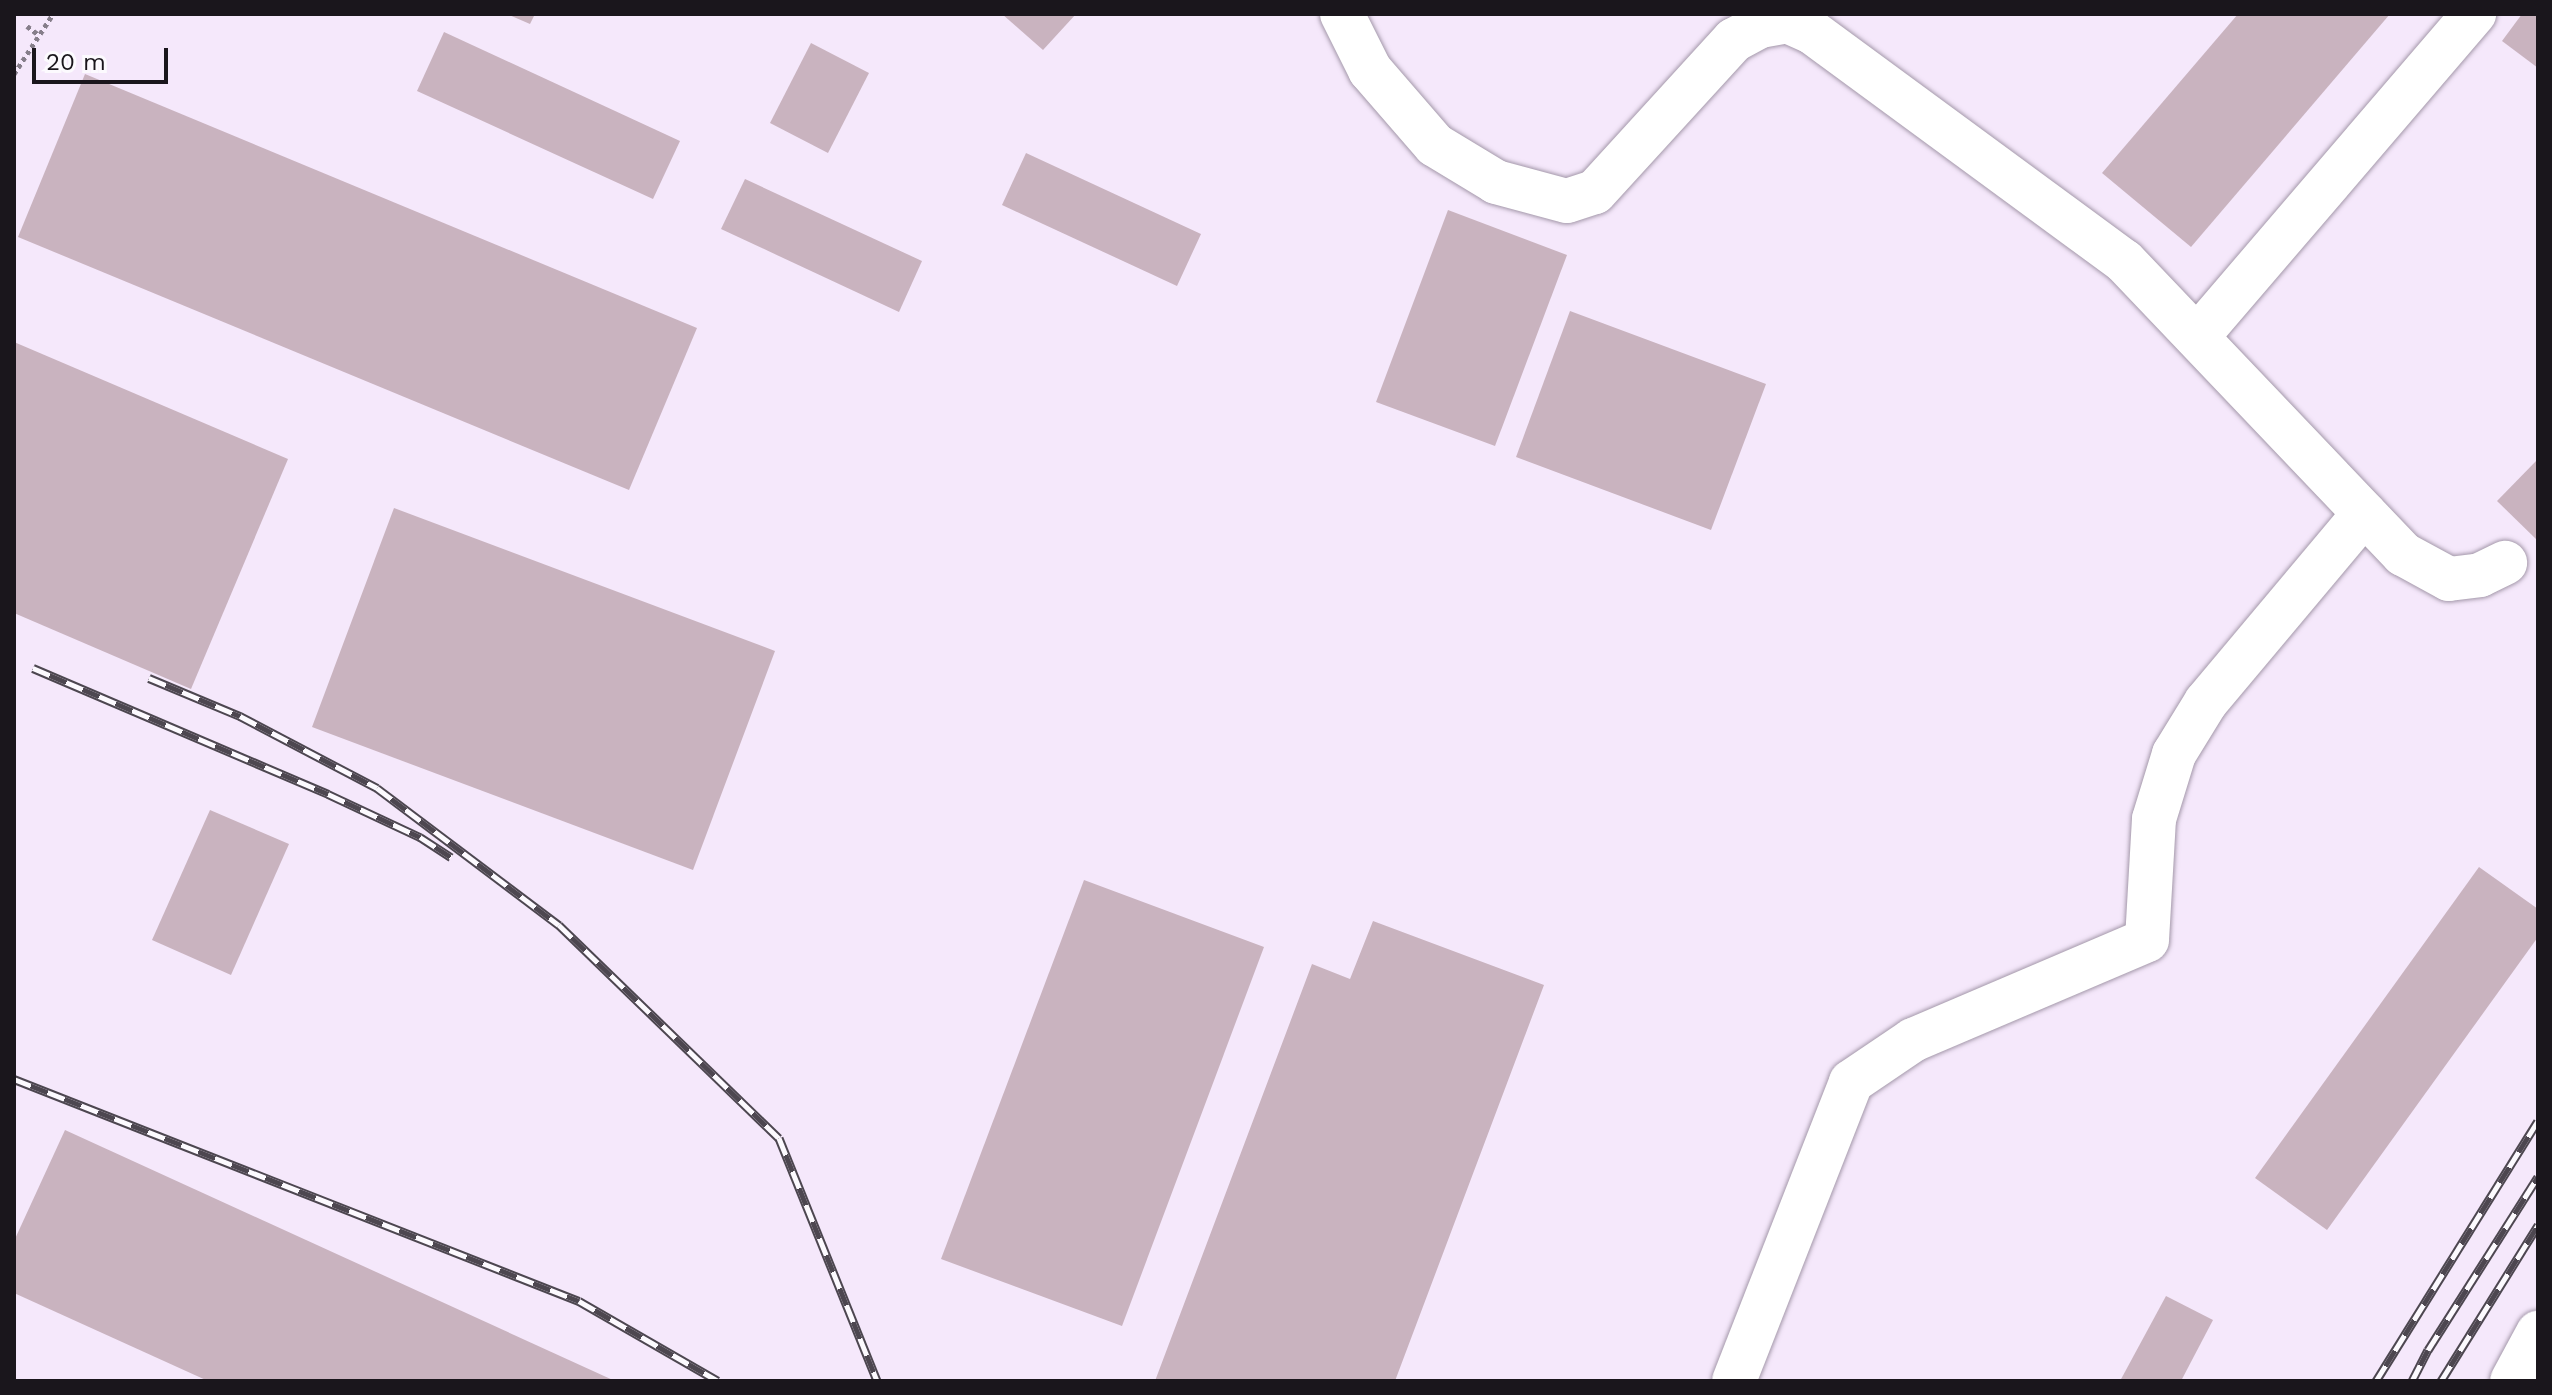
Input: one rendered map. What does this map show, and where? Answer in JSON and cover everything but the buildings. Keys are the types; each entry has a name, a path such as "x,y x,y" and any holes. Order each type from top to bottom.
{"street":[{"path":"1342,14 1370,70 1435,145 1496,182 1567,201 1595,192 1734,40 1760,26 1787,21 1812,32 2124,261 2403,554 2449,579 2480,575 2505,563"},
{"path":"2197,337 2474,14"},
{"path":"1734,1381 1851,1082 1913,1040 2147,940 2154,819 2174,754 2206,702 2364,514"},
{"path":"2512,1381 2538,1333"}],"path":[{"path":"14,74 53,14"},
{"path":"27,26 39,35"}],"railway":[{"path":"33,668 328,794 420,837 451,857"},
{"path":"149,678 240,716 377,788 559,925 779,1138 877,1381"},
{"path":"14,1079 579,1301 718,1381"},
{"path":"2376,1381 2538,1121"},
{"path":"2412,1381 2428,1350 2538,1177"},
{"path":"2441,1381 2538,1225"}]}
